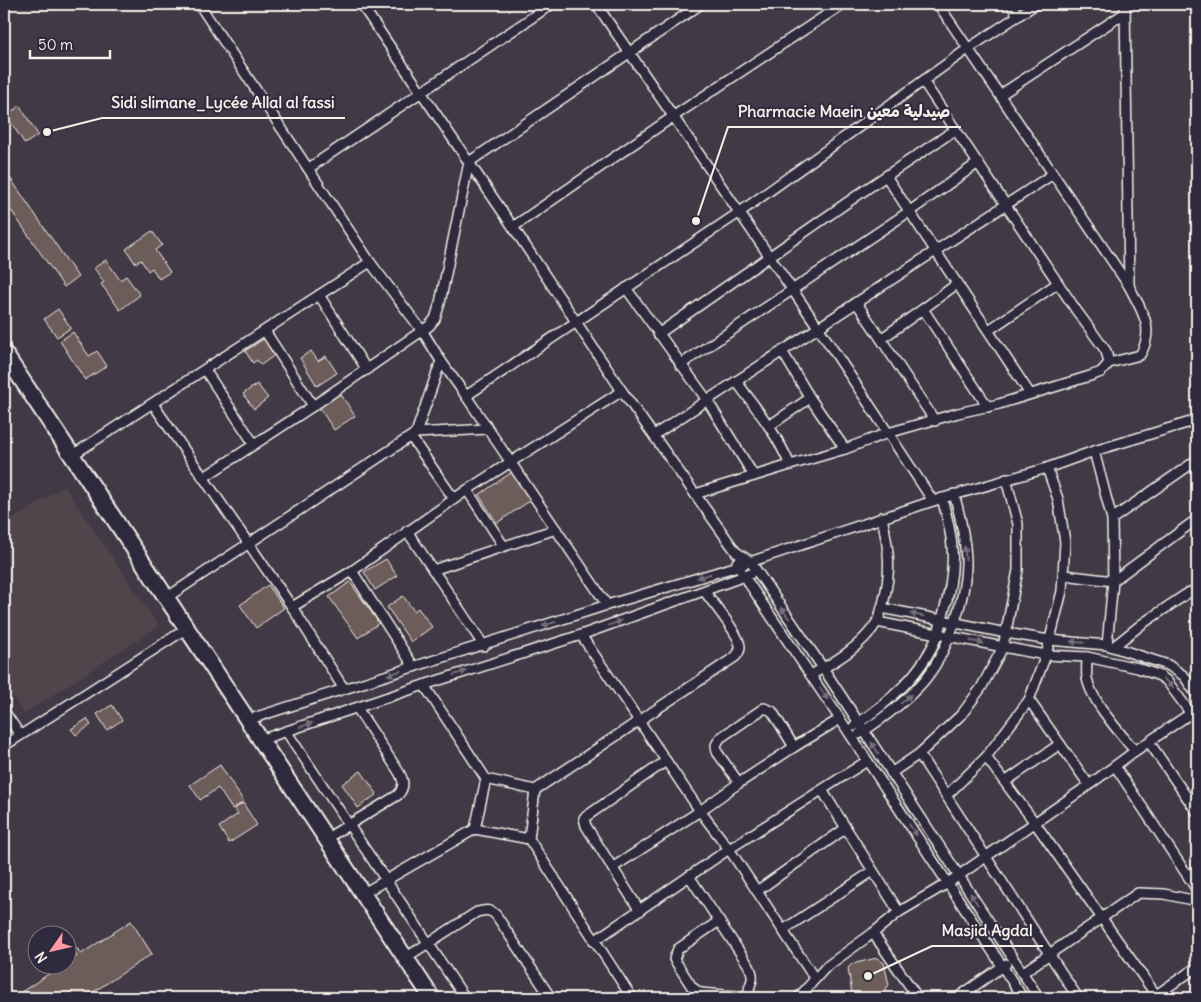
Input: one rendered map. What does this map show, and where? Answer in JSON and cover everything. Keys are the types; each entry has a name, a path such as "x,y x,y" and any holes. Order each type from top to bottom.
{"main road":[{"path":"4,354 432,998"}],"street":[{"path":"199,4 370,262 424,332 440,361 466,396 607,605"},
{"path":"361,4 622,391 736,552 750,562 823,668 1039,998"},
{"path":"309,168 552,4"},
{"path":"596,4 770,256 888,433 937,500 949,526 952,565 950,592 938,633 916,672 907,682 883,704 848,730"},
{"path":"203,478 424,332 437,315 469,162 701,4"},
{"path":"513,227 674,116 843,4"},
{"path":"695,494 845,449 888,433 958,413 988,407 1093,375 1101,372 1109,363 1140,355 1146,344 1146,319 1129,286 938,4"},
{"path":"1011,4 1018,16"},
{"path":"466,396 740,212 969,48 1036,4"},
{"path":"1000,95 1125,8"},
{"path":"1125,8 1129,286"},
{"path":"923,81 1058,283 1106,351 1109,363"},
{"path":"658,334 955,130"},
{"path":"680,365 910,211 978,163"},
{"path":"654,435 1053,174"},
{"path":"886,176 1030,394"},
{"path":"72,456 370,262"},
{"path":"989,330 1058,283"},
{"path":"881,339 958,284"},
{"path":"626,288 707,400 754,476"},
{"path":"319,295 367,370"},
{"path":"856,302 935,421"},
{"path":"923,309 988,407"},
{"path":"265,330 314,406"},
{"path":"782,351 810,398 845,449"},
{"path":"414,435 440,361"},
{"path":"205,370 254,444"},
{"path":"736,381 769,426 785,452 790,465"},
{"path":"292,607 352,571 467,490 622,391"},
{"path":"769,426 810,398"},
{"path":"153,404 247,544 292,607 344,689"},
{"path":"247,720 484,646 607,605 738,566 954,494 1047,468 1094,451 1197,420"},
{"path":"166,598 414,435 488,429"},
{"path":"414,435 454,499"},
{"path":"1094,451 1112,519 1113,581 1110,646"},
{"path":"1112,519 1197,460"},
{"path":"947,795 986,757 1029,700 1046,655 1062,591 1065,542 1058,499 1047,468"},
{"path":"891,773 919,754 962,714 980,688 1003,647 1018,570 1018,524 1006,479"},
{"path":"467,490 504,545"},
{"path":"853,738 904,701 923,682 949,636 964,589 966,560 959,512 954,494"},
{"path":"811,675 858,645 877,622 890,572 889,549 882,517"},
{"path":"1064,576 1113,581 1197,519"},
{"path":"433,570 556,529"},
{"path":"408,531 484,646"},
{"path":"736,552 738,566 744,576 848,730 1023,998"},
{"path":"352,571 414,667"},
{"path":"260,740 581,635 757,572"},
{"path":"1110,646 1188,593 1197,590"},
{"path":"424,685 486,779 535,790 735,657 741,647 740,642 705,592"},
{"path":"882,608 1006,633 1049,640 1110,646 1168,665 1184,676 1197,695"},
{"path":"877,622 1046,655 1086,658 1147,671 1167,680 1194,711 1197,722"},
{"path":"4,746 186,629"},
{"path":"581,635 700,812 729,849 815,979"},
{"path":"1086,658 1087,679 1094,696 1117,730 1136,751"},
{"path":"1147,671 1150,659"},
{"path":"1029,700 1089,785"},
{"path":"327,838 402,791 402,777 357,708"},
{"path":"738,783 717,752 716,744 720,738 764,708 772,711 794,747"},
{"path":"4,711 20,736"},
{"path":"798,998 826,967 874,933 899,912 958,876 1194,711"},
{"path":"612,868 700,812 738,783 840,719"},
{"path":"286,731 465,998"},
{"path":"1149,742 1197,812"},
{"path":"1005,782 1060,744"},
{"path":"919,754 1078,998"},
{"path":"986,757 1035,823 1156,997 1197,967"},
{"path":"594,941 729,849 867,760"},
{"path":"640,910 583,822 584,818 666,762"},
{"path":"1115,766 1197,890"},
{"path":"476,830 486,779"},
{"path":"535,790 529,839 632,998"},
{"path":"822,790 899,912"},
{"path":"757,891 846,828"},
{"path":"362,894 476,830 529,839"},
{"path":"783,930 873,870"},
{"path":"1188,876 1197,870"},
{"path":"689,876 752,972 753,980 748,992 752,998"},
{"path":"1022,973 1138,893 1164,894 1197,901"},
{"path":"405,958 477,912 491,911 496,915 551,998"},
{"path":"719,921 678,949 674,959 692,987 700,993 752,998"},
{"path":"874,933 918,998"},
{"path":"957,998 1013,959"}],"shaded area":[{"path":"64,486 159,626 24,714 4,683 4,525"}],"building":[{"path":"4,91 11,102 4,107"},
{"path":"20,106 38,135 25,144 6,115"},
{"path":"4,169 78,277 64,287 4,200"},
{"path":"152,231 162,245 155,250 170,272 159,279 152,268 148,271 141,260 135,263 126,249"},
{"path":"106,260 120,280 126,276 140,295 120,310 101,284 104,282 94,268"},
{"path":"58,309 71,328 57,337 44,319"},
{"path":"73,332 89,356 97,351 107,366 85,380 60,341"},
{"path":"265,338 276,354 261,365 257,360 253,363 245,351"},
{"path":"311,351 318,361 326,356 337,373 317,386 300,358"},
{"path":"257,384 268,398 254,409 243,394"},
{"path":"340,393 355,416 334,430 319,407"},
{"path":"512,472 531,500 497,523 479,495"},
{"path":"386,559 397,576 375,590 364,572"},
{"path":"350,582 379,623 358,638 329,597"},
{"path":"268,585 284,608 256,628 240,605"},
{"path":"403,596 414,611 418,608 432,627 411,642 387,607"},
{"path":"112,705 122,720 107,730 97,714"},
{"path":"87,719 91,725 76,735 71,729"},
{"path":"220,765 244,802 232,809 218,788 200,800 190,785"},
{"path":"361,771 377,794 358,808 342,784"},
{"path":"243,803 257,825 229,843 219,827 238,814 234,809"},
{"path":"131,921 152,954 84,998 12,998 49,974 78,974 78,950 81,954"},
{"path":"877,958 884,963 889,985 882,994 883,998 858,998 852,994 848,968 852,964"}],"place":[{"name":"Sidi slimane_Lycée Allal al fassi","path":"47,132"},
{"name":"Pharmacie Maein صيدلية معين","path":"696,221"},
{"name":"Masjid Agdal","path":"868,976"}]}
